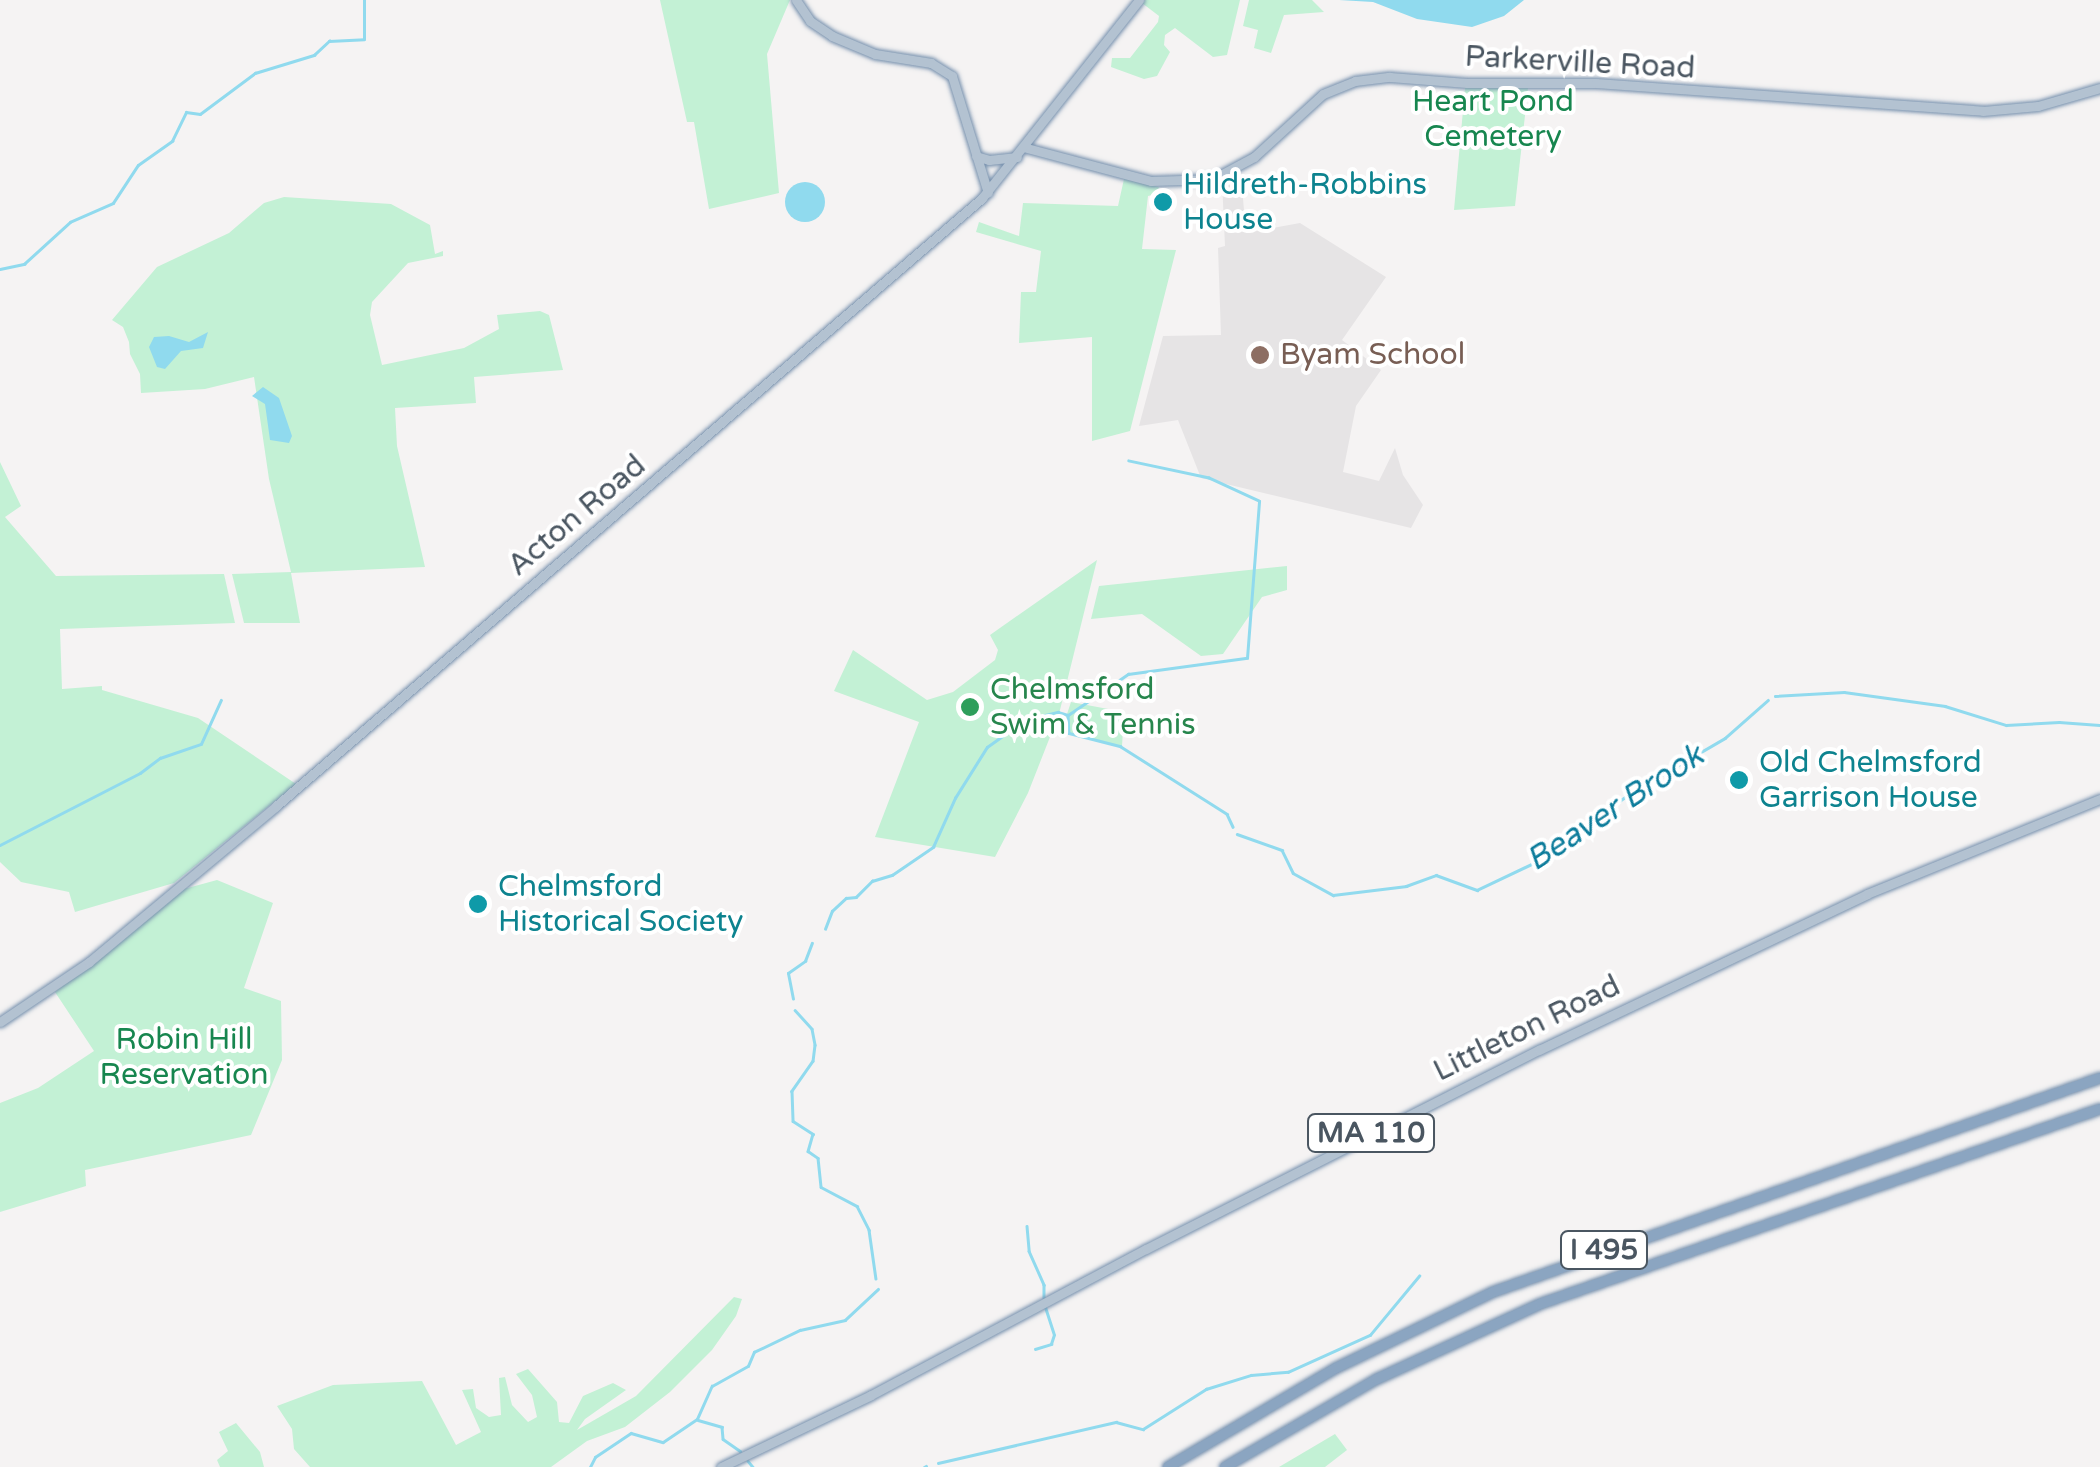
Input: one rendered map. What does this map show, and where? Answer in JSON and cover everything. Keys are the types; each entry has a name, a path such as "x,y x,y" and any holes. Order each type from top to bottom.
{"highway":[{"name":"I 495","path":"1168,1467 1336,1368 1508,1286 2100,1078"},
{"name":"I 495","path":"1225,1467 1377,1378 1501,1320 2100,1109"}],"main road":[{"path":"796,0 814,25 844,42 948,72 961,92 988,192"},
{"name":"Acton Road","path":"0,1022 89,962 276,806 637,499 988,192 1139,0"},
{"name":"Parkerville Road","path":"1020,152 1160,182 1228,174 1263,150 1323,94 1375,78 1596,83 2012,110 2100,88"},
{"path":"976,156 984,160 1020,152"},
{"name":"Littleton Road","path":"721,1467 871,1395 1192,1225 1541,1049 1879,889 2100,799"}],"shaded area":[{"name":"Byam School","path":"1241,176 1246,233 1300,223 1386,277 1342,340 1381,370 1356,406 1343,472 1379,481 1395,448 1403,475 1423,505 1411,528 1201,478 1178,420 1139,426 1163,336 1221,335 1218,248 1225,246 1222,181"}],"green space":[{"path":"660,0 790,0 767,54 779,193 709,209 694,122 687,122"},
{"path":"1240,0 1227,55 1213,57 1175,28 1165,35 1164,45 1170,52 1157,76 1144,79 1111,67 1112,58 1130,58 1158,22 1159,16 1142,3"},
{"path":"1249,0 1312,0 1324,12 1284,15 1271,53 1254,48 1258,30 1243,26"},
{"name":"Heart Pond Cemetery","path":"1465,88 1528,88 1515,206 1454,210"},
{"path":"1124,179 1159,187 1157,194 1148,196 1142,249 1176,250 1130,431 1092,441 1092,337 1019,343 1021,292 1036,292 1041,251 976,232 979,222 1019,236 1023,203 1118,206"},
{"path":"284,197 391,204 430,225 435,254 443,251 443,256 408,263 372,302 370,315 382,365 464,348 499,329 497,315 540,311 549,315 563,370 474,377 476,403 395,408 397,446 425,567 291,573 300,623 244,623 232,574 291,572 269,479 254,377 205,389 141,393 140,374 129,342 123,327 112,320 157,267 229,233 264,203"},
{"path":"0,462 21,506 5,517 56,576 224,574 235,623 60,629 62,689 102,686 102,690 198,718 296,784 174,883 75,912 69,892 21,882 0,862"},
{"name":"Chelmsford Swim & Tennis","path":"1097,560 1059,714 1028,793 995,857 875,837 919,722 834,691 853,650 927,700 953,692 995,660 998,650 990,635"},
{"path":"1287,566 1287,590 1262,597 1223,654 1201,656 1142,614 1091,619 1099,586"},
{"path":"1071,702 1124,712 1122,746 1061,732"},
{"name":"Robin Hill Reservation","path":"217,880 273,903 244,988 281,1001 282,1060 251,1135 85,1170 86,1186 0,1212 0,1103 38,1088 94,1051 55,992 184,889"},
{"path":"734,1297 742,1299 736,1316 712,1350 670,1392 625,1427 587,1441 551,1467 310,1467 294,1449 292,1429 277,1406 333,1385 422,1381 456,1445 481,1432 462,1390 473,1389 476,1408 489,1417 501,1415 499,1378 505,1377 512,1405 528,1422 537,1417 532,1395 516,1374 528,1369 557,1402 559,1422 569,1423 583,1396 613,1383 626,1390 585,1419 577,1430 636,1396"},
{"path":"236,1423 260,1452 264,1467 220,1467 217,1460 228,1451 219,1432"},
{"path":"1335,1434 1347,1450 1325,1467 1279,1467"}],"water":[{"path":"1339,0 1524,0 1504,16 1472,27 1417,19 1373,2"},
{"path":"805,182 819,188 825,202 819,216 805,222 791,216 785,202 791,188"},
{"path":"208,332 203,348 181,351 165,369 157,367 149,347 154,337 169,336 189,342"},
{"path":"263,387 279,398 292,436 289,443 270,440 265,404 252,396"}],"waterway":[{"path":"0,269 24,264 70,222 113,203 138,165 172,141 186,112 200,114 255,73 314,55 329,41 364,39 364,0"},
{"path":"1068,715 1128,674 1247,658 1259,501 1209,478 1129,461"},
{"name":"Beaver Brook","path":"1775,696 1844,692 1945,706 2006,725 2100,725"},
{"path":"0,845 140,773 160,758 201,744 221,700"},
{"name":"Beaver Brook","path":"1237,834 1282,850 1293,873 1333,895 1406,886 1436,875 1477,890 1563,849 1583,826 1725,738 1768,700"},
{"name":"Beaver Brook","path":"825,929 832,911 846,898 856,897 872,881 892,875 933,847 955,798 987,747 1025,720 1058,712 1068,715 1069,733 1120,746 1227,814 1233,827"},
{"name":"Beaver Brook","path":"793,999 788,973 805,961 812,943"},
{"name":"Beaver Brook","path":"795,1010 812,1029 815,1045 813,1061 792,1091 793,1121 813,1134 808,1151 818,1158 821,1187 857,1206 869,1230 876,1279"},
{"path":"1027,1226 1029,1251 1044,1285 1044,1298"},
{"path":"938,1463 1116,1422 1143,1429 1206,1389 1251,1375 1288,1372 1370,1335 1419,1276"},
{"name":"Beaver Brook","path":"590,1467 595,1457 631,1433 663,1442 697,1419 712,1386 748,1366 754,1352 800,1330 845,1320 878,1289"},
{"path":"1035,1349 1051,1344 1054,1335 1045,1308"},
{"path":"698,1420 722,1427 723,1439 740,1451"},
{"path":"748,1461 753,1467"}],"place":[{"name":"Hildreth-Robbins House","path":"1163,202"},
{"name":"Byam School","path":"1260,355"},
{"name":"Chelmsford Swim & Tennis","path":"970,707"},
{"name":"Old Chelmsford Garrison House","path":"1739,780"},
{"name":"Chelmsford Historical Society","path":"478,904"}]}
